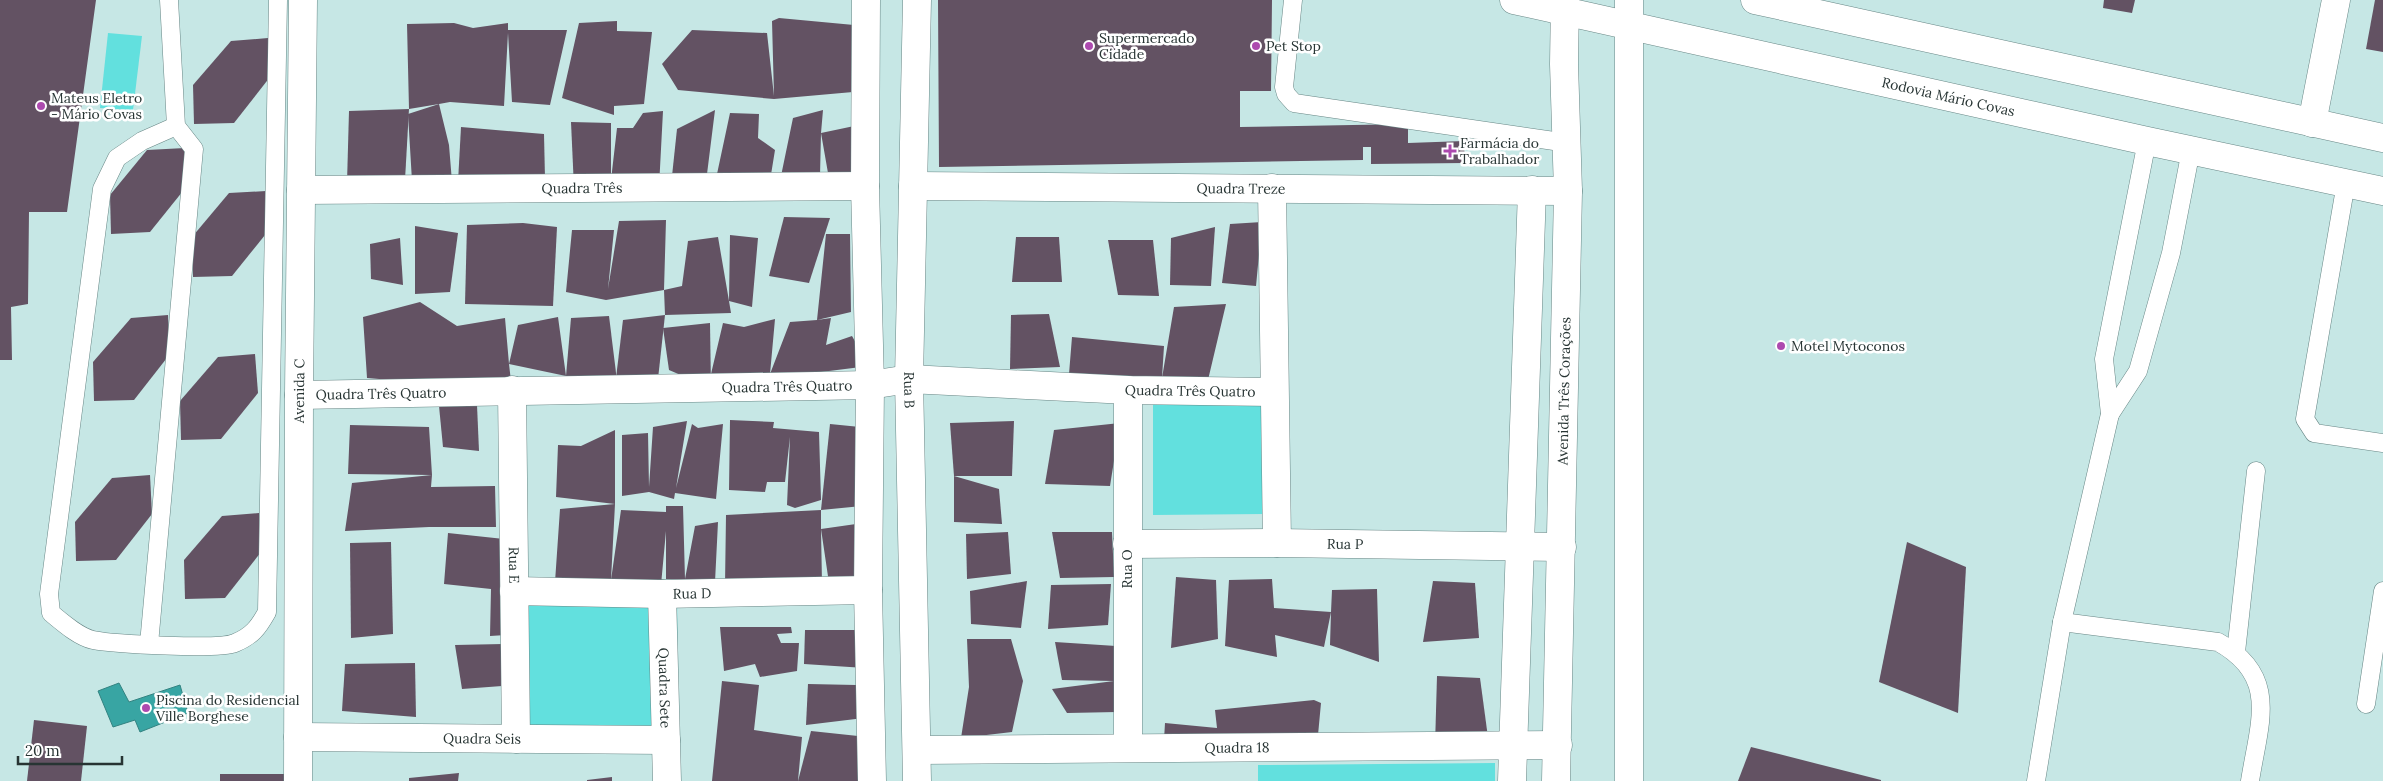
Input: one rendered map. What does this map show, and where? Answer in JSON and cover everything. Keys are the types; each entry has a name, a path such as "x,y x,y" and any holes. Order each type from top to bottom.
{"street":[{"name":"Avenida C","path":"298,781 299,395 304,0"},
{"path":"866,0 865,186 870,385 868,590 872,781"},
{"name":"Rua B","path":"917,0 909,380 918,781"},
{"name":"Rodovia Mário Covas","path":"1514,0 1629,12 2147,141 2383,191"},
{"path":"1755,0 2383,138"},
{"path":"2312,123 2336,0"},
{"name":"Avenida Três Corações","path":"1556,781 1568,191 1568,143 1564,64 1565,6"},
{"path":"1629,12 1629,781"},
{"name":"Quadra Três","path":"301,190 865,186"},
{"name":"Quadra Treze","path":"913,186 1568,191"},
{"path":"1272,188 1277,543"},
{"path":"1512,781 1522,545 1532,190"},
{"name":"Quadra Três Quatro","path":"299,395 870,385 909,380 1128,390 1274,392"},
{"name":"Rua E","path":"512,390 516,739"},
{"name":"Rua O","path":"1128,390 1128,748"},
{"name":"Rua P","path":"1127,544 1277,543 1562,547"},
{"name":"Rua D","path":"514,591 662,594 868,590"},
{"name":"Quadra Sete","path":"662,594 667,781"},
{"name":"Quadra Seis","path":"298,737 666,740"},
{"name":"Quadra 18","path":"917,750 1558,745"}],"lane":[{"path":"149,644 194,150 176,126 169,0"},
{"path":"176,126 142,140 116,158 102,189 49,594 51,613 65,625 92,640 188,646 234,644 258,629 267,612 278,0"},
{"path":"1293,0 1284,86 1286,94 1294,103 1568,143"},
{"path":"2036,781 2062,622 2110,414 2104,359 2147,141"},
{"path":"2110,414 2138,371 2171,254 2191,150"},
{"path":"2346,183 2305,419 2314,433 2383,443"},
{"path":"2236,652 2256,471"},
{"path":"2366,704 2383,591"},
{"path":"2062,622 2218,642 2236,652 2251,669 2260,690 2262,711 2250,781"}],"shaded area":[{"path":"108,33 142,36 133,110 100,108"},
{"path":"1266,401 1265,514 1153,515 1153,402"},
{"path":"677,585 678,736 523,739 522,587"},
{"name":"Piscina do Residencial Ville Borghese","path":"119,683 129,702 180,685 188,713 140,732 135,720 113,727 98,691"},
{"path":"1495,763 1495,781 1258,781 1258,765"}],"building":[{"name":"Mateus Eletro - Mário Covas","path":"0,0 96,0 67,212 29,212 28,304 11,307 12,360 0,360"},
{"name":"Supermercado Cidade","path":"938,0 1272,0 1271,91 1240,91 1240,127 1408,124 1408,143 1464,141 1465,163 1371,164 1371,147 1363,147 1363,160 939,167"},
{"path":"2104,0 2135,0 2132,13 2103,8"},
{"path":"2375,0 2383,0 2383,52 2366,49"},
{"path":"779,18 854,25 853,92 774,99 678,90 662,64 692,30 767,33 774,96 772,21"},
{"path":"617,21 617,31 652,32 644,104 614,106 614,115 562,98 579,23"},
{"path":"454,23 473,28 508,23 508,30 567,30 550,105 512,102 508,33 504,106 450,102 409,109 407,24"},
{"path":"268,38 270,77 234,123 194,124 193,85 231,41"},
{"path":"439,104 449,145 452,182 412,181 408,114"},
{"path":"409,109 405,180 347,183 349,111"},
{"path":"715,110 707,174 672,176 677,129"},
{"path":"823,110 820,176 781,176 793,118"},
{"path":"663,111 659,187 611,180 617,128 633,128 643,113"},
{"path":"730,113 759,114 758,138 775,150 769,187 717,174"},
{"path":"571,122 611,123 611,180 574,188"},
{"path":"859,125 853,186 828,173 821,133"},
{"path":"461,127 544,134 545,179 458,182"},
{"path":"185,148 187,186 150,232 111,234 110,195 147,150"},
{"path":"266,191 269,230 232,276 193,277 192,237 229,193"},
{"path":"784,217 830,218 809,283 769,276"},
{"path":"666,220 664,290 606,300 566,292 572,230 614,230 608,289 619,221"},
{"path":"1262,222 1256,286 1222,283 1230,224"},
{"path":"523,223 557,227 553,306 465,304 467,225"},
{"path":"415,226 458,233 450,292 415,294"},
{"path":"1215,227 1211,286 1170,285 1171,238"},
{"path":"826,234 850,234 851,312 817,320"},
{"path":"730,235 758,238 752,307 729,301"},
{"path":"718,237 731,313 665,315 664,290 682,286 688,241"},
{"path":"1016,237 1059,237 1062,282 1012,282"},
{"path":"400,238 403,285 371,279 370,244"},
{"path":"1108,240 1153,240 1159,296 1118,295"},
{"path":"420,302 457,326 505,318 512,390 367,378 363,317"},
{"path":"1226,304 1208,380 1162,378 1174,307"},
{"path":"1049,314 1060,367 1010,369 1011,315"},
{"path":"168,315 170,354 134,400 94,401 93,362 131,318"},
{"path":"665,315 657,388 616,378 623,320"},
{"path":"609,316 618,389 566,376 571,318"},
{"path":"558,317 566,376 509,364 518,325"},
{"path":"831,318 826,345 852,336 869,366 821,372 770,374 790,322"},
{"path":"775,319 770,374 711,374 723,323 744,327"},
{"path":"710,323 711,388 669,370 663,328"},
{"path":"1072,337 1164,346 1162,378 1069,374"},
{"path":"255,354 258,393 221,439 181,440 180,401 218,357"},
{"path":"477,405 479,451 443,447 439,406"},
{"path":"730,420 774,422 773,428 819,432 821,500 795,508 787,505 790,437 785,482 767,482 765,492 729,490"},
{"path":"687,421 676,488 692,424 698,428 723,424 716,499 675,493 674,499 649,492 622,496 622,435 648,433 649,487 653,427"},
{"path":"1014,421 1012,476 954,476 950,423"},
{"path":"1120,423 1110,486 1045,484 1054,430"},
{"path":"830,424 860,427 862,506 821,510"},
{"path":"350,425 429,427 432,475 348,474"},
{"path":"615,430 615,504 556,497 558,445 581,446"},
{"path":"150,475 152,514 116,560 76,561 75,522 112,478"},
{"path":"432,475 431,487 495,486 496,527 429,527 345,531 352,483"},
{"path":"954,476 999,489 1002,524 954,522"},
{"path":"615,504 611,580 621,510 666,512 666,506 683,506 685,579 695,526 718,522 715,582 666,579 666,531 661,585 555,582 560,509"},
{"path":"821,510 822,584 725,585 726,515"},
{"path":"259,513 261,552 225,598 185,599 184,560 222,516"},
{"path":"863,523 860,585 829,583 821,529"},
{"path":"1008,532 1011,574 967,579 966,534"},
{"path":"1052,532 1112,532 1114,577 1060,578"},
{"path":"448,533 504,539 506,635 490,636 491,589 444,584"},
{"path":"391,542 393,634 351,638 350,543"},
{"path":"1907,542 1966,567 1958,713 1879,682"},
{"path":"1176,577 1216,580 1218,639 1171,648"},
{"path":"1272,579 1274,608 1331,612 1324,647 1275,635 1277,657 1225,646 1229,580"},
{"path":"1027,581 1021,628 971,624 970,591"},
{"path":"1433,581 1475,583 1479,638 1423,642"},
{"path":"1111,584 1108,625 1048,629 1051,585"},
{"path":"1377,589 1379,662 1330,645 1332,590"},
{"path":"720,627 791,627 792,633 777,634 781,643 799,643 797,671 760,677 755,664 724,671"},
{"path":"805,630 857,630 865,668 804,664"},
{"path":"967,639 1011,639 1023,681 1012,732 961,738 969,687"},
{"path":"1055,642 1116,646 1114,681 1062,680"},
{"path":"503,644 502,686 462,689 455,645"},
{"path":"415,663 416,717 342,711 345,664"},
{"path":"1437,676 1480,678 1489,745 1435,746"},
{"path":"722,681 759,685 754,730 802,737 798,781 712,781"},
{"path":"1114,681 1117,712 1067,713 1052,689"},
{"path":"808,684 856,685 864,718 806,725"},
{"path":"1314,700 1321,703 1318,735 1164,740 1165,723 1217,728 1215,710"},
{"path":"34,720 87,726 81,781 27,781"},
{"path":"811,731 858,736 861,781 798,781"},
{"path":"1751,747 1881,780 1881,781 1738,781"},
{"path":"459,773 458,781 409,781 409,778"},
{"path":"220,774 284,774 284,781 220,781"},
{"path":"612,777 612,781 587,781 587,780"}],"place":[{"name":"Supermercado Cidade","path":"1089,46"},
{"name":"Pet Stop","path":"1256,46"},
{"name":"Mateus Eletro - Mário Covas","path":"41,106"},
{"name":"Farmácia do Trabalhador","path":"1450,151"},
{"name":"Motel Mytoconos","path":"1781,346"},
{"name":"Piscina do Residencial Ville Borghese","path":"146,708"}]}
